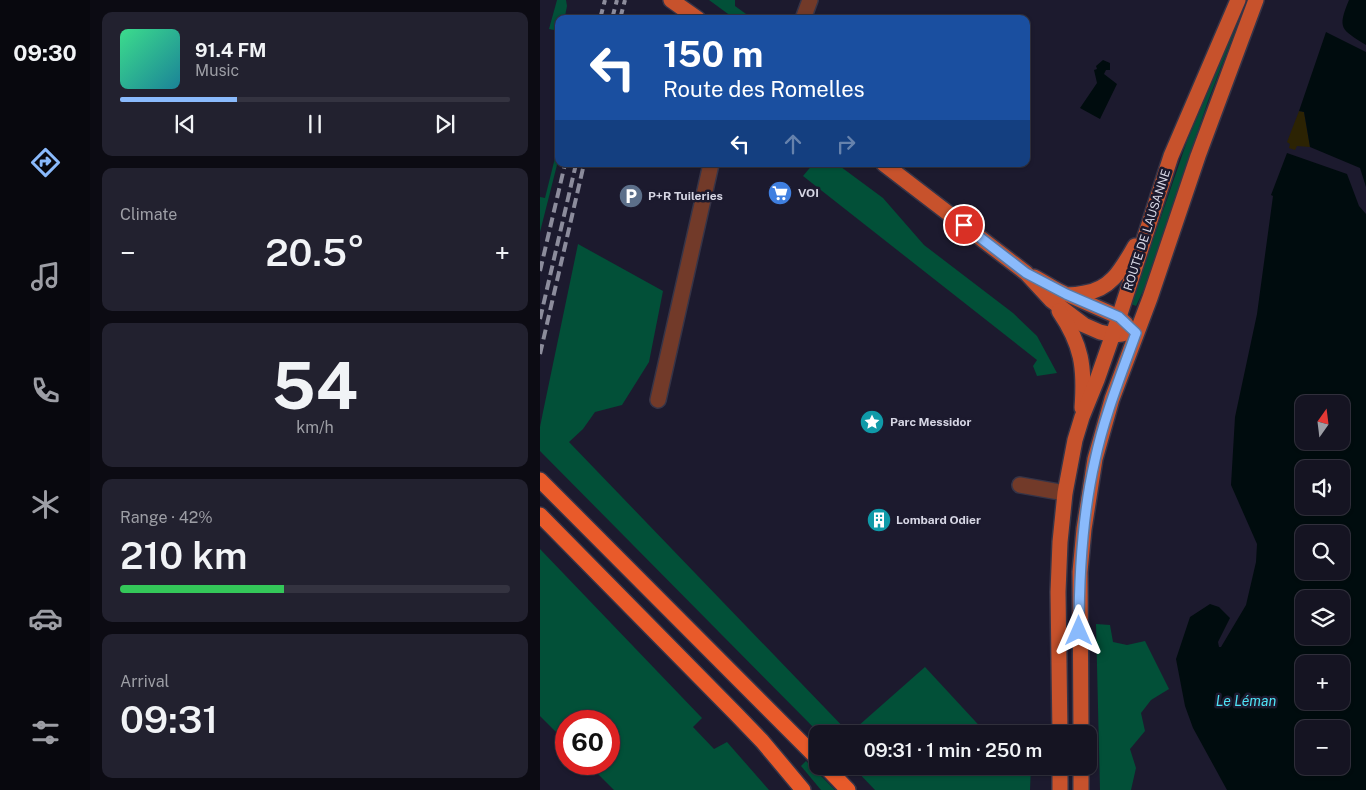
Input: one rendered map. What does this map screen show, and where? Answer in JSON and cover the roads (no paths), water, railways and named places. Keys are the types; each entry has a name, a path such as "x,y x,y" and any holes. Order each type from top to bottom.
{"highway":[{"path":"540,480 809,750"},
{"path":"540,515 736,714 803,790"},
{"path":"834,775 848,790"}],"main road":[{"path":"671,0 692,15"},
{"name":"ROUTE DE LAUSANNE","path":"1060,725 1060,533 1072,457 1082,417 1113,335 1148,223 1176,143 1238,0"},
{"name":"ROUTE DE LAUSANNE","path":"1081,725 1080,579 1088,496 1095,459 1106,417 1150,298 1198,156 1256,0"},
{"path":"888,167 1026,273 1051,300 1073,334 1079,350 1082,372 1082,417"},
{"path":"1066,294 1096,291 1114,279 1148,223"},
{"path":"1026,273 1066,294 1119,317 1136,333"},
{"path":"1051,300 1095,331 1113,335 1136,333"},
{"path":"1065,493 1088,496"},
{"path":"1060,775 1060,790"},
{"path":"1081,775 1081,790"}],"street":[{"path":"804,15 810,0"},
{"path":"658,400 710,167"},
{"path":"1020,485 1065,493"}],"water":[{"path":"1349,0 1366,0 1366,45 1346,31 1344,27 1343,17"},
{"path":"1326,32 1366,52 1366,187 1360,168 1310,147 1304,112 1299,111"},
{"path":"1103,60 1110,63 1110,70 1106,70 1104,74 1117,84 1100,119 1080,108 1097,83 1094,70 1097,69 1096,66"},
{"name":"Le Léman","path":"1287,153 1347,174 1359,206 1366,214 1366,790 1227,790 1193,728 1185,706 1176,659 1190,617 1210,604 1219,607 1230,618 1218,642 1219,647 1221,647 1246,605 1256,562 1257,544 1231,485 1235,417 1257,314 1273,196 1271,195"}],"railway":[{"path":"601,15 605,0"},
{"path":"613,15 617,0"},
{"path":"621,15 625,0"},
{"path":"540,271 564,167"},
{"path":"540,319 575,167"},
{"path":"540,354 583,167"}],"place":[{"name":"VOI","path":"780,193"},
{"name":"P+R Tuileries","path":"631,196"},
{"name":"Parc Messidor","path":"872,422"},
{"name":"Lombard Odier","path":"879,520"}]}
